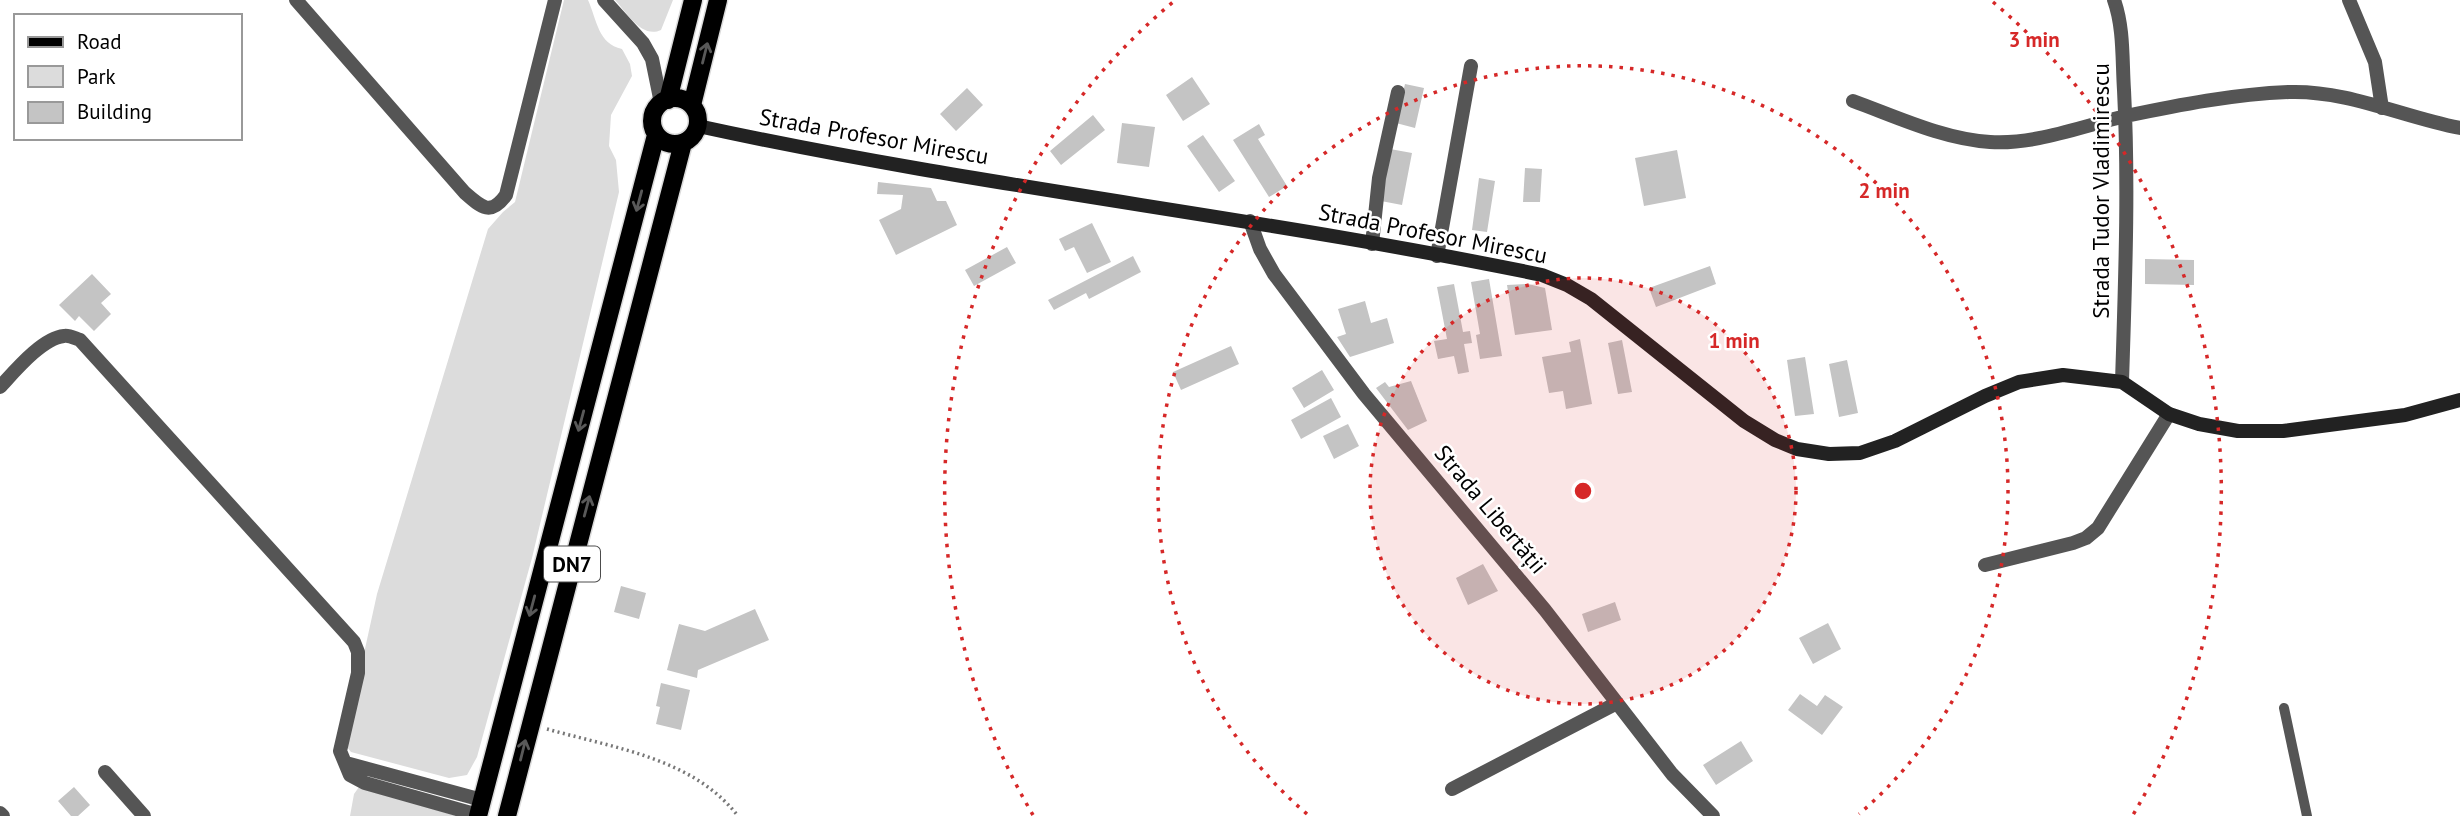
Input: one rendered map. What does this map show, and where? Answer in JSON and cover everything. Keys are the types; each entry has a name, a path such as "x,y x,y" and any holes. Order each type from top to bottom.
{"main road":[{"name":"DN7","path":"479,810 656,135 653,114 664,101 693,0"},
{"path":"692,105 718,0"},
{"path":"664,101 679,99 692,105 696,111 698,126"},
{"name":"DN7","path":"507,816 683,143 695,133 698,126"},
{"path":"656,135 667,143 683,143"}],"street":[{"path":"296,0 465,193 479,205 490,208 498,205 506,195 555,0"},
{"path":"604,0 643,43 652,59 664,101"},
{"name":"Strada Tudor Vladimirescu","path":"2114,0 2121,29 2125,116 2126,251 2122,382"},
{"path":"2348,0 2375,62 2382,108"},
{"path":"1437,256 1471,66"},
{"path":"1372,244 1380,178 1398,92"},
{"path":"1853,101 1946,134 1994,142 2039,138 2125,116 2247,95 2292,92 2341,97 2424,121 2460,128"},
{"name":"Strada Profesor Mirescu","path":"698,126 850,157 1250,221 1542,275 1591,299 1744,421 1775,440 1797,449 1829,454 1860,453 1895,441 2019,382 2063,375 2122,382 2169,414 2199,424 2238,431 2283,431 2405,415 2460,400"},
{"name":"Strada Libertății","path":"1250,221 1260,250 1296,306 1364,394 1488,540 1672,774 1713,816"},
{"path":"0,387 27,358 57,338 67,335 79,340 354,642 358,652 358,673 340,751 346,763 479,810"},
{"path":"1986,565 2087,538 2098,528 2169,414"},
{"path":"1452,789 1617,703"},
{"path":"105,772 144,816"}],"lane":[{"path":"2284,708 2306,816"}],"path":[{"path":"530,724 664,762 694,775 726,800 738,816"}],"green space":[{"path":"564,0 588,0 603,37 622,49 630,64 632,76 611,115 609,146 616,160 619,192 532,558 477,757 467,775 449,778 351,752 345,740 377,594 488,229 515,202"},
{"path":"615,0 673,0 661,30 654,32 641,28"},
{"path":"359,787 457,816 350,816 354,794"}],"building":[{"path":"1192,77 1210,104 1183,121 1166,95"},
{"path":"1405,84 1424,88 1415,128 1396,123"},
{"path":"967,88 983,105 956,131 940,114"},
{"path":"1093,115 1105,130 1061,165 1050,151"},
{"path":"1122,123 1155,127 1149,167 1117,163"},
{"path":"1259,124 1265,135 1258,139 1287,186 1269,197 1233,140"},
{"path":"1203,135 1235,181 1219,192 1187,146"},
{"path":"1390,149 1412,153 1402,205 1381,201"},
{"path":"1677,150 1686,198 1644,206 1635,158"},
{"path":"1525,168 1542,169 1540,202 1523,202"},
{"path":"1479,178 1495,181 1487,232 1472,230"},
{"path":"878,182 931,188 937,201 946,201 957,225 896,255 879,220 901,209 903,195 877,194"},
{"path":"1092,223 1111,262 1087,273 1074,247 1065,251 1059,239"},
{"path":"1007,247 1016,263 974,286 965,270"},
{"path":"1133,256 1141,272 1089,299 1086,293 1054,310 1048,300"},
{"path":"2145,259 2194,260 2194,285 2145,284"},
{"path":"1710,266 1716,284 1656,307 1649,288"},
{"path":"92,274 111,294 101,303 111,314 94,331 79,316 75,321 59,305"},
{"path":"1489,279 1502,356 1480,359 1476,335 1480,334 1471,282"},
{"path":"1454,284 1463,332 1470,331 1472,343 1464,344 1469,372 1458,374 1454,356 1438,359 1434,341 1447,339 1437,287"},
{"path":"1528,284 1545,288 1552,330 1515,335 1507,285"},
{"path":"1365,301 1371,323 1387,318 1394,343 1350,357 1337,337 1346,334 1338,309"},
{"path":"1580,339 1592,404 1566,409 1563,391 1549,393 1542,357 1571,352 1569,342"},
{"path":"1622,340 1632,392 1618,394 1608,343"},
{"path":"1231,346 1239,364 1181,390 1173,372"},
{"path":"1805,357 1814,414 1795,416 1787,360"},
{"path":"1847,360 1858,413 1839,417 1829,364"},
{"path":"1322,370 1334,390 1304,408 1292,388"},
{"path":"1411,381 1427,421 1408,430 1376,388 1385,382 1389,387"},
{"path":"1331,398 1341,417 1301,439 1291,420"},
{"path":"1348,424 1359,446 1334,459 1323,436"},
{"path":"1483,564 1498,591 1468,605 1456,578"},
{"path":"621,586 646,593 639,619 614,612"},
{"path":"1615,602 1621,620 1588,632 1582,614"},
{"path":"755,609 769,640 698,670 697,678 667,670 679,624 705,631"},
{"path":"1828,623 1841,649 1813,664 1799,638"},
{"path":"661,683 690,690 681,730 656,724 660,707 656,706"},
{"path":"1800,694 1817,706 1825,695 1843,707 1822,735 1788,710"},
{"path":"1741,741 1753,761 1716,785 1703,765"},
{"path":"74,787 90,805 78,816 71,816 58,801"}]}
